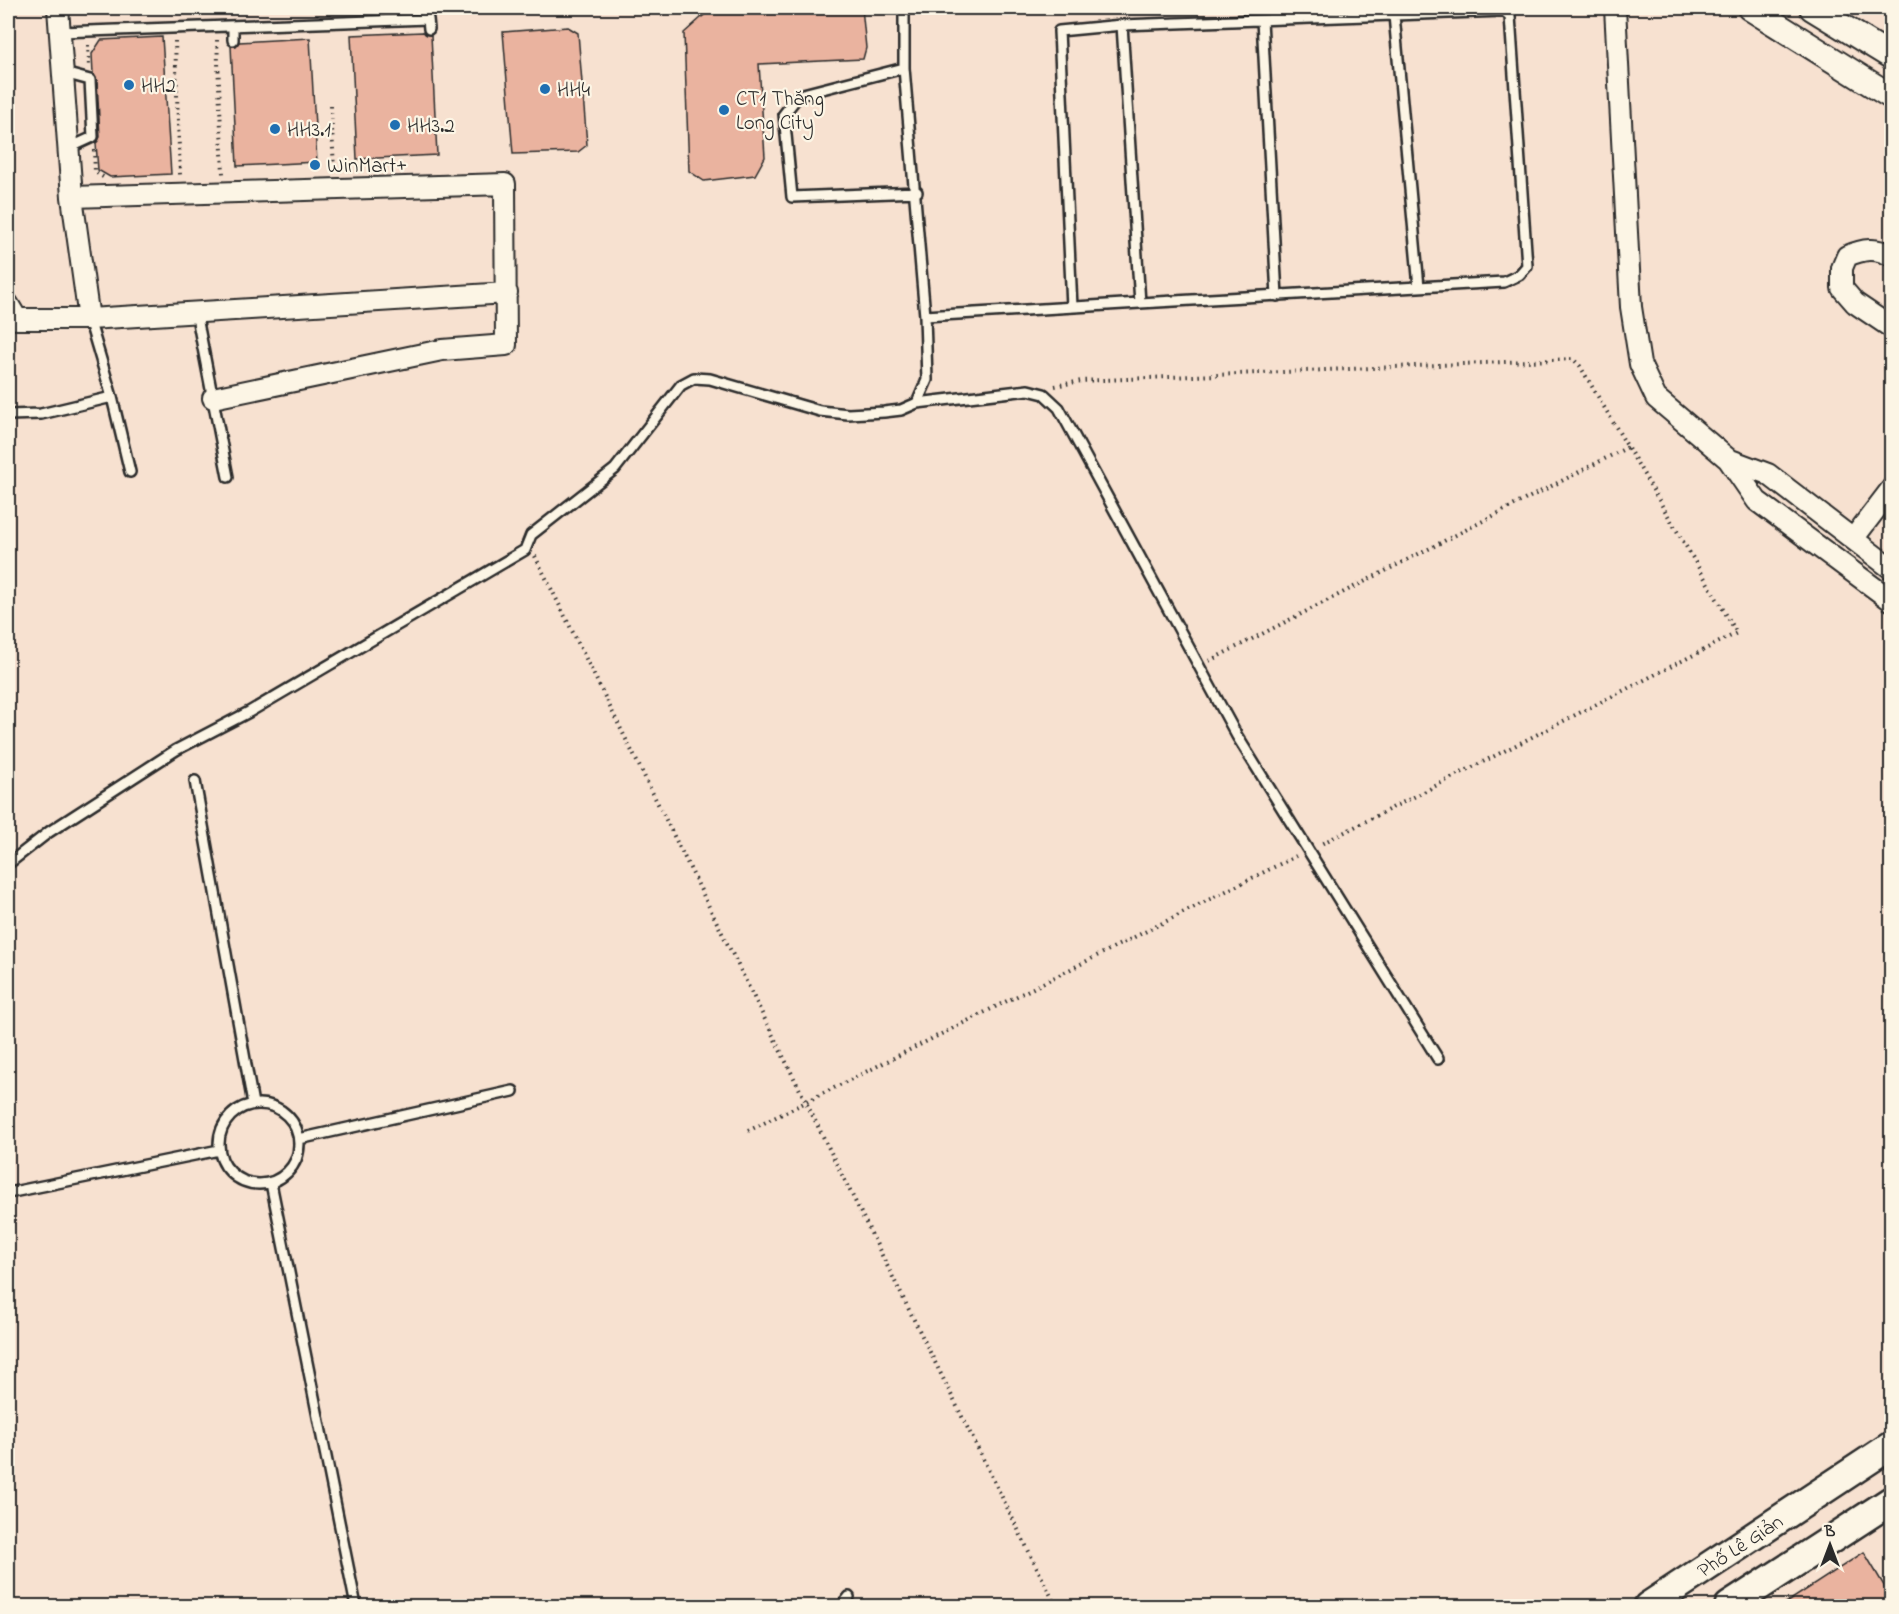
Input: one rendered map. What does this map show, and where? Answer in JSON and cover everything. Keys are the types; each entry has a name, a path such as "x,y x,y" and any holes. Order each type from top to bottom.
{"main road":[{"name":"Phố Lê Giản","path":"1648,1606 1892,1445"},
{"path":"1866,1462 1891,1501"},
{"name":"Phố Lê Giản","path":"1729,1606 1891,1501"}],"street":[{"path":"58,8 72,197 89,319"},
{"path":"1615,8 1630,307 1640,364 1656,398 1728,459 1757,501 1892,601"},
{"path":"1750,8 1892,97"},
{"path":"1812,8 1892,57"},
{"path":"72,197 180,185 223,192 505,184 506,345 442,350 213,398"},
{"path":"1892,256 1883,251 1864,249 1847,256 1842,268 1842,288 1855,303 1892,328"},
{"path":"8,304 17,319 89,319 507,293"},
{"path":"1728,459 1768,474 1892,569"},
{"path":"1853,539 1892,488"}],"lane":[{"path":"904,8 904,68 917,192 925,316 927,380 917,403"},
{"path":"925,316 1504,282 1519,275 1527,266 1510,16 1504,10 1122,25 1059,31 1072,307"},
{"path":"1394,15 1419,287"},
{"path":"60,32 157,32 175,28 428,19 429,29"},
{"path":"1262,20 1277,296"},
{"path":"1122,25 1140,303"},
{"path":"233,26 233,40"},
{"path":"904,68 799,95 784,114 792,198 917,192"},
{"path":"64,74 90,80 93,137 69,148"},
{"path":"196,312 228,477"},
{"path":"89,319 112,397 130,472"},
{"path":"8,864 49,832 176,750 249,712 525,550 531,535 615,469 681,385 694,378 710,379 830,412 884,412 901,410 917,403 1028,390 1044,394 1059,408 1237,736 1438,1059"},
{"path":"8,415 41,414 112,397"},
{"path":"195,781 253,1104"},
{"path":"299,1139 513,1090"},
{"path":"253,1104 266,1105 288,1116 299,1139 298,1153 293,1166 271,1183 244,1182 223,1164 219,1150 223,1126 230,1115 253,1104"},
{"path":"8,1193 219,1150"},
{"path":"271,1183 356,1606"},
{"path":"842,1606 849,1597"}],"path":[{"path":"217,26 223,192"},
{"path":"175,28 180,185"},
{"path":"87,31 90,80"},
{"path":"331,105 335,189"},
{"path":"93,137 95,172 107,179"},
{"path":"170,177 180,185"},
{"path":"748,1131 1737,633 1580,366 1573,359 1082,381 1028,390"},
{"path":"1200,666 1628,447"},
{"path":"531,535 534,553 1056,1606"}],"building":[{"name":"CT1 Thăng Long City","path":"712,8 862,8 866,48 863,59 759,64 765,157 755,175 704,181 689,171 684,33"},
{"name":"HH4","path":"568,27 578,33 587,145 578,152 513,154 503,32"},
{"name":"HH3.2","path":"423,32 431,35 437,155 357,159 351,35"},
{"name":"HH2","path":"162,37 171,174 110,177 98,170 96,143 100,137 97,80 93,74 92,54 101,40"},
{"name":"HH3.1","path":"310,38 317,162 237,166 231,46 236,46 239,42"},
{"path":"1864,1552 1892,1599 1892,1606 1781,1606"}],"place":[{"name":"HH2","path":"129,85"},
{"name":"HH4","path":"545,89"},
{"name":"CT1 Thăng Long City","path":"724,110"},
{"name":"HH3.2","path":"395,125"},
{"name":"HH3.1","path":"275,129"},
{"name":"WinMart+","path":"315,165"}]}
